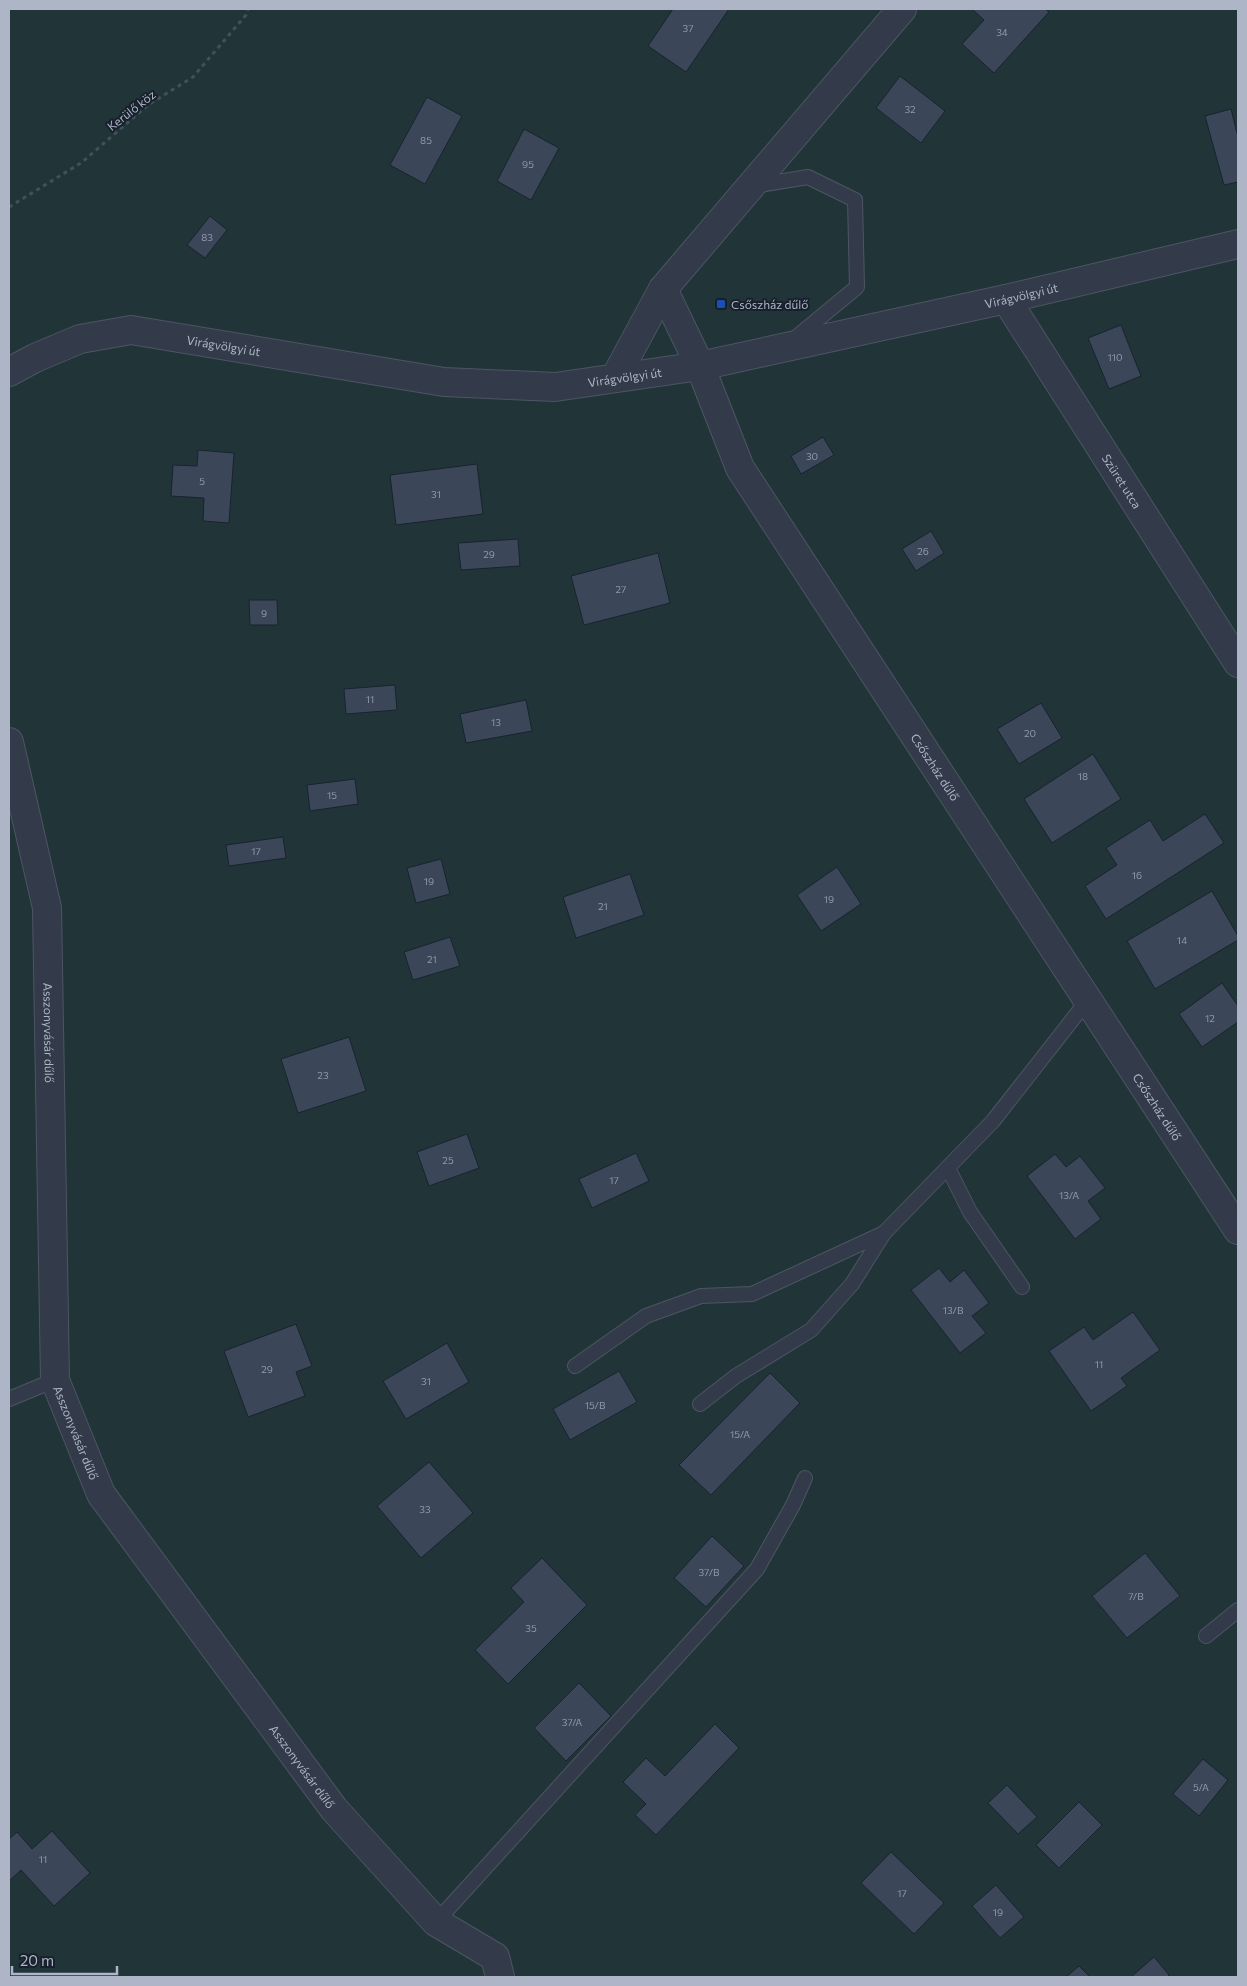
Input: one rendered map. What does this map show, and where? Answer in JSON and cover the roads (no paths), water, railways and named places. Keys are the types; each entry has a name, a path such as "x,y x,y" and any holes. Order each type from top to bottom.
{"street":[{"path":"615,378 663,289 902,9"},
{"name":"Virágvölgyi út","path":"9,372 35,358 80,339 131,330 444,382 555,387 700,366 1006,299 1238,244"},
{"name":"Csőszház dűlő","path":"663,289 700,366 740,468 1238,1230"},
{"name":"Szüret utca","path":"1006,299 1238,663"},
{"name":"Asszonyvásár dűlő","path":"9,742 46,908 55,1380 101,1494 334,1809 436,1922 494,1956 500,1977"}],"lane":[{"path":"751,187 808,177 855,200 857,287 785,347"},
{"path":"700,1404 736,1376 811,1330 852,1284 884,1233 993,1121 1087,1001"},
{"path":"948,1168 970,1212 1022,1287"},
{"path":"575,1366 646,1316 701,1296 752,1294 884,1233"},
{"path":"9,1399 55,1380"},
{"path":"436,1922 757,1569 793,1505 805,1478"},
{"path":"1206,1636 1238,1610"}],"place":[{"name":"Csőszház dűlő","path":"721,304"}]}
